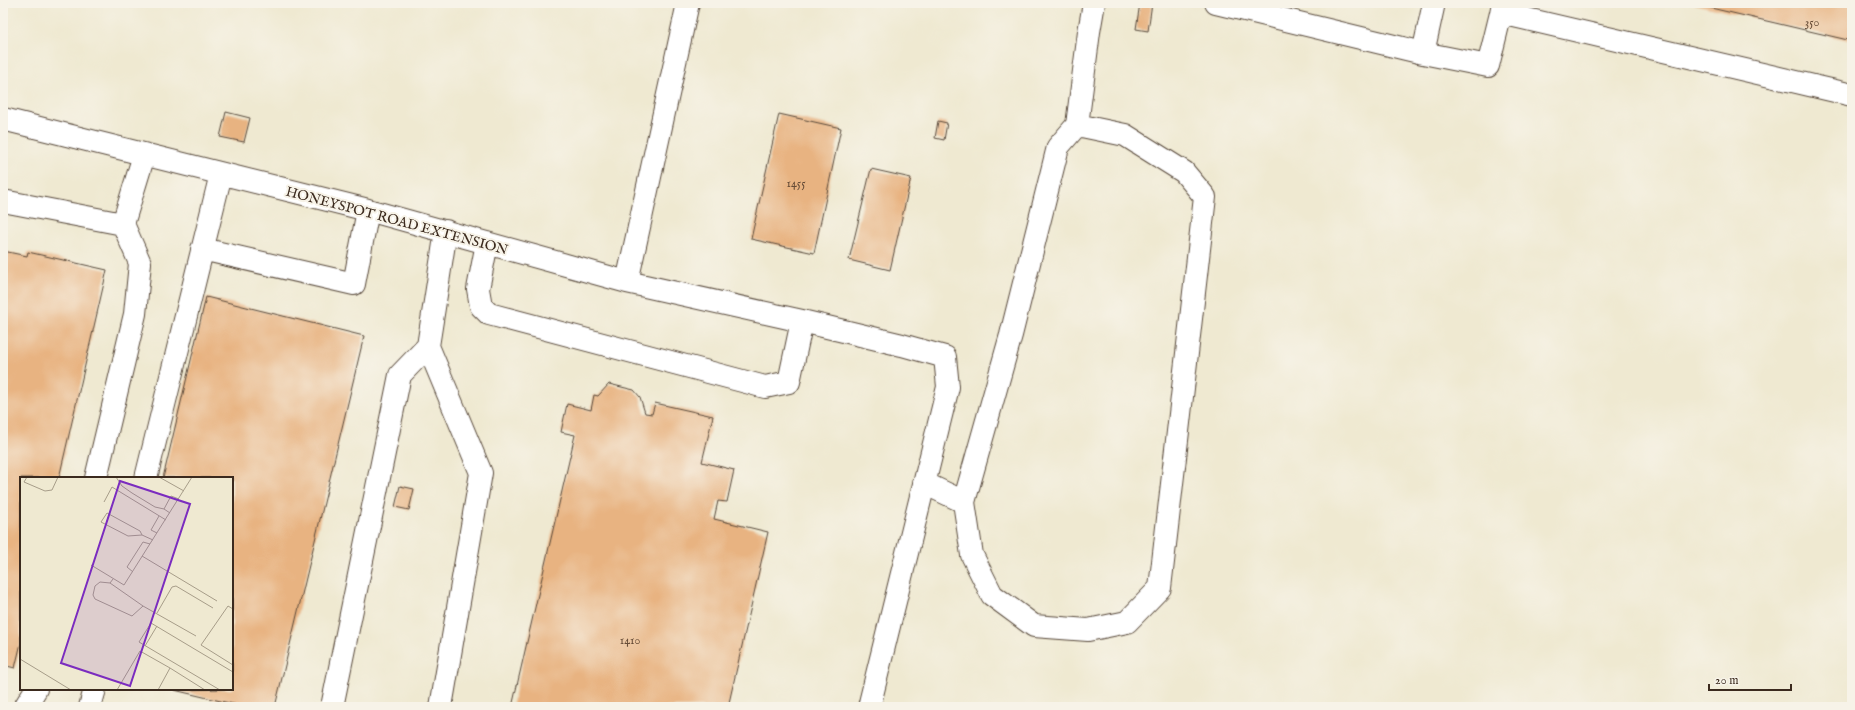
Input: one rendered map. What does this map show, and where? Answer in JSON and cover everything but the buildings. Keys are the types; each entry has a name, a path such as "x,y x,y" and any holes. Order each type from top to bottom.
{"street":[{"path":"627,282 688,3"},
{"path":"1077,125 1125,135 1184,172 1205,197 1160,588 1127,622 1088,630 1034,626 992,595 972,555 964,502 1011,335 1058,147 1077,125 1094,3"},
{"path":"1216,3 1423,53 1488,66 1502,8 1852,95"},
{"path":"1423,53 1434,3"},
{"name":"HONEYSPOT ROAD EXTENSION","path":"3,119 368,210 627,282 797,320 902,345 945,357 948,387 924,483"},
{"path":"96,477 135,314 140,263 123,224 144,154"},
{"path":"146,477 221,174"},
{"path":"3,201 123,224"},
{"path":"202,249 354,284 368,210"},
{"path":"441,707 480,473 428,346 446,231"},
{"path":"487,243 478,289 481,306 489,314 765,387 789,382 797,320"},
{"path":"332,707 400,375 428,346"},
{"path":"869,707 924,483 964,502"},
{"path":"26,707 35,690"},
{"path":"90,707 95,690"}]}
